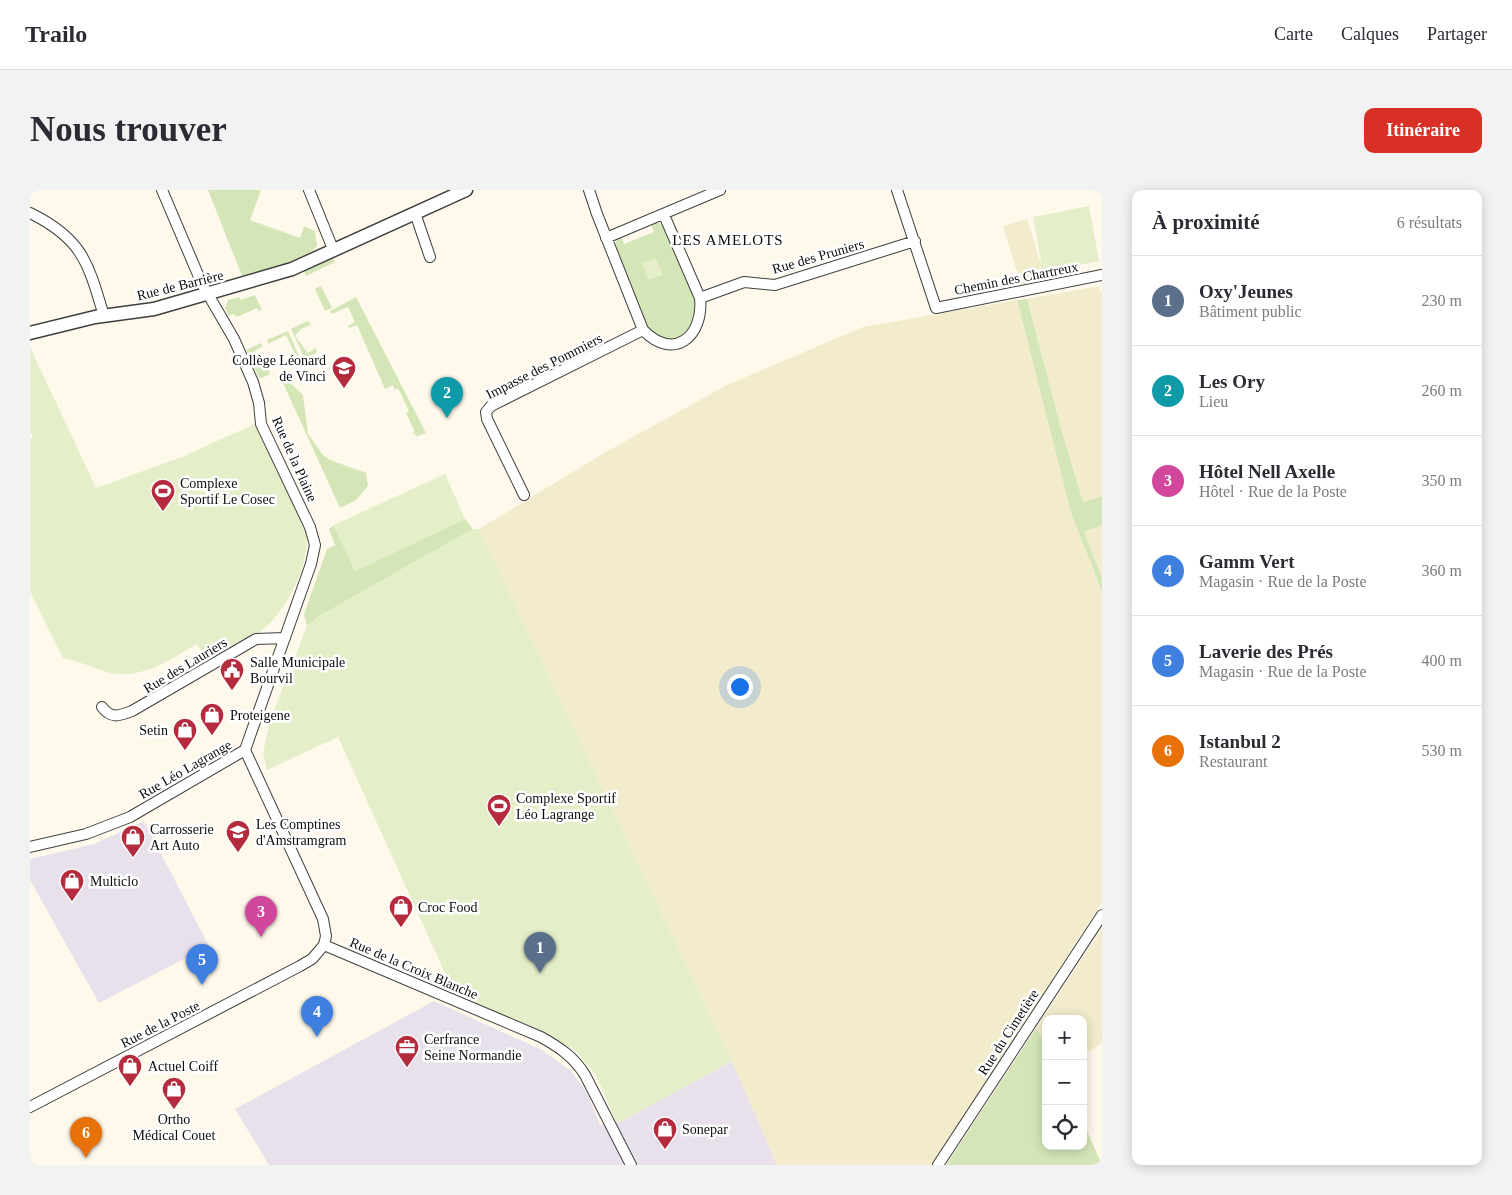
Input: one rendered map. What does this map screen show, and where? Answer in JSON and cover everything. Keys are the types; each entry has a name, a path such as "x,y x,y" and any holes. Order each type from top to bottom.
{"street":[{"name":"Rue de la Plaine","path":"162,190 202,284 234,339 253,382 262,424 310,527 315,545 311,564 293,612"},
{"path":"309,190 333,249"},
{"name":"Rue de Barrière","path":"30,333 62,324 154,309 292,269 466,190"},
{"path":"589,190 606,238 644,330 650,337 662,343 674,345 694,334 702,311 700,298 664,214"},
{"path":"606,238 720,190"},
{"path":"897,190 915,241"},
{"path":"30,213 52,224 71,239 90,268 104,316"},
{"path":"415,213 430,257"},
{"name":"Rue des Pruniers","path":"700,298 744,282 775,284 915,241"},
{"name":"Chemin des Chartreux","path":"915,241 936,308 1102,275"},
{"name":"Impasse des Pommiers","path":"524,495 487,419 486,412 491,406 644,330"},
{"name":"Rue Léo Lagrange","path":"30,847 86,834 130,817 245,750 293,612"},
{"name":"Rue des Lauriers","path":"102,707 108,714 117,717 132,712 256,638 285,638"},
{"path":"245,750 324,919 326,936 324,945"},
{"name":"Rue du Cimetière","path":"938,1165 1102,915"},
{"name":"Rue de la Poste","path":"30,1107 300,966 312,959 324,945"},
{"name":"Rue de la Croix Blanche","path":"324,945 540,1037 568,1053 579,1064 585,1074 631,1165"}],"shaded area":[{"path":"1027,219 1046,280 1021,285 1003,226"},
{"path":"1099,286 1102,294 1102,496 1083,502 1062,432 1027,299"},
{"path":"1017,300 1071,513 1102,593 1102,902 932,1165 777,1165 732,1061 479,529 604,453 727,385 863,327"},
{"path":"1102,525 1102,578 1084,532"},
{"path":"144,821 209,946 99,1003 30,880 30,859 94,844"},
{"path":"1102,929 1102,1043 1087,1052 1087,1015 1045,1015"},
{"path":"434,1001 542,1050 571,1071 587,1093 600,1125 622,1121 732,1061 777,1165 269,1165 235,1109"},
{"path":"1042,1019 1042,1039 1036,1028"}],"green space":[{"path":"208,190 261,190 250,220 300,238 304,226 315,231 317,246 304,256 294,260 242,276"},
{"path":"1089,206 1099,261 1043,272 1033,217"},
{"path":"659,223 666,228 697,304 690,334 673,341 661,338 651,330 643,318 629,288 615,248 617,239 621,236 624,244 654,232 651,224"},
{"path":"333,258 335,262 306,276 304,271"},
{"path":"656,258 663,275 648,280 642,263"},
{"path":"321,286 332,308 325,311 315,289"},
{"path":"255,295 262,310 259,311 257,308 237,317 233,314 229,316 225,308 228,300 239,297 241,300"},
{"path":"356,297 426,433 415,437 417,433 413,435 414,430 406,413 409,411 398,388 395,390 393,385 385,389 357,325 349,328 348,326 355,322 348,307 332,314 330,311"},
{"path":"1027,299 1062,432 1083,502 1102,496 1102,525 1084,532 1102,578 1102,592 1071,513 1017,300"},
{"path":"308,321 311,325 301,329 295,336 308,353 316,348 317,352 305,359 291,329"},
{"path":"288,331 301,361 299,362 286,335 268,344 267,340"},
{"path":"261,343 263,346 254,351 263,371 268,369 270,374 260,379 246,350"},
{"name":"Complexe Sportif Le Cosec","path":"30,347 96,488 182,457 257,423 307,535 304,561 294,588 279,612 261,631 208,662 197,644 154,667 131,674 107,672 63,658 30,591 30,439 33,437 30,430"},
{"path":"287,380 303,395 308,434 323,455 330,460 366,473 368,486 356,500 340,508 283,383"},
{"path":"445,474 465,519 355,571 334,525"},
{"path":"465,519 473,529 321,615 307,626 304,614 327,549 335,545 329,529 334,525 355,571"},
{"name":"Complexe Sportif Léo Lagrange","path":"473,529 479,529 732,1061 622,1121 616,1122 596,1075 574,1049 445,988 449,982 338,737 267,770 263,753 270,721 307,626 321,615"},
{"path":"1036,1028 1042,1039 1042,1150 1087,1150 1087,1131 1102,1165 946,1165"}],"place":[{"name":"Collège Léonard de Vinci","path":"344,389"},
{"name":"Les Ory","path":"447,418"},
{"name":"Complexe Sportif Le Cosec","path":"163,512"},
{"name":"Salle Municipale Bourvil","path":"232,691"},
{"name":"Proteigene","path":"212,736"},
{"name":"Setin","path":"185,751"},
{"name":"Complexe Sportif Léo Lagrange","path":"499,827"},
{"name":"Les Comptines d'Amstramgram","path":"238,853"},
{"name":"Carrosserie Art Auto","path":"133,858"},
{"name":"Multiclo","path":"72,902"},
{"name":"Croc Food","path":"401,928"},
{"name":"Hôtel Nell Axelle","path":"261,937"},
{"name":"Oxy'Jeunes","path":"540,973"},
{"name":"Laverie des Prés","path":"202,985"},
{"name":"Gamm Vert","path":"317,1037"},
{"name":"Cerfrance Seine Normandie","path":"407,1068"},
{"name":"Actuel Coiff","path":"130,1087"},
{"name":"Ortho Médical Couet","path":"174,1110"},
{"name":"Sonepar","path":"665,1150"},
{"name":"Istanbul 2","path":"86,1158"}],"district":[{"name":"LES AMELOTS","path":"728,240"}]}
